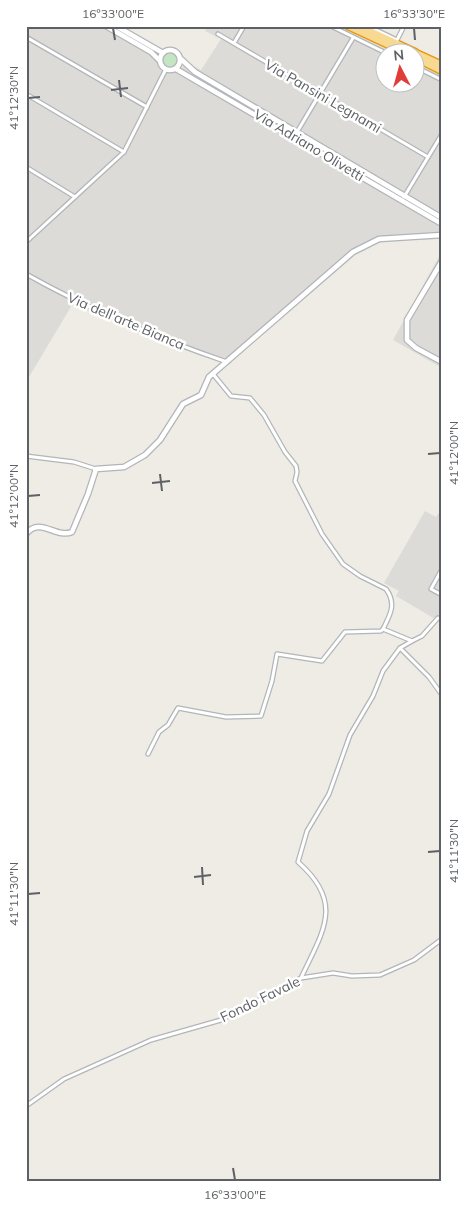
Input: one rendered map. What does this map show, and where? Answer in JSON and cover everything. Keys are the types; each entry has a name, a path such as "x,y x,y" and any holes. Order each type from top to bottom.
{"highway":[{"path":"348,26 382,42"},
{"path":"359,26 392,42"},
{"path":"426,58 442,65"},
{"path":"426,63 442,70"}],"street":[{"path":"106,26 151,52 166,70"},
{"name":"Via Adriano Olivetti","path":"116,26 163,53 169,50 175,51 180,60 194,72 404,198 442,224"},
{"path":"234,43 244,26"},
{"path":"331,26 376,48"},
{"path":"368,26 397,40 404,26"},
{"name":"Via Pansini Legnami","path":"218,34 428,157"},
{"path":"26,37 147,107"},
{"path":"297,133 353,38"},
{"path":"160,61 163,53"},
{"path":"166,70 176,69 180,60"},
{"name":"Via Adriano Olivetti","path":"176,69 442,218"},
{"path":"26,242 124,152 166,70"},
{"path":"426,72 442,80"},
{"path":"26,94 124,152"},
{"path":"404,198 442,134"},
{"path":"26,167 75,197"},
{"path":"26,456 74,462 96,470 124,467 141,459 160,440 183,404 201,395 209,377 353,252 379,239 442,235"},
{"path":"442,261 407,320 407,340 416,348 442,362"},
{"name":"Via dell'arte Bianca","path":"26,274 85,306 156,336 228,362"},
{"path":"148,754 159,732 168,726 178,708 226,717 261,716 272,681 277,654 322,661 345,632 381,632 392,611 390,594 382,586 360,576 343,564 322,534 296,484 296,466 284,452 264,415 250,398 231,396 213,374"},
{"path":"26,534 30,528 40,526 66,534 72,532 96,470"},
{"path":"442,569 431,589 442,595"},
{"path":"301,978 324,931 326,898 320,886 298,862 307,831 329,794 350,735 373,696 383,671 400,648 422,636 438,618"},
{"path":"383,629 412,641"},
{"path":"400,648 429,676 442,695"},
{"name":"Fondo Favale","path":"26,1106 64,1078 151,1040 221,1020 301,978 333,973 352,976 380,974 414,960 442,939"}],"shaded area":[{"path":"26,26 103,26 150,54 157,60 162,72 171,72 179,71 186,62 201,70 221,39 205,31 208,26 336,26 376,45 376,92 426,92 426,69 442,76 442,239 381,241 351,255 228,365 72,305 26,382"},
{"path":"442,251 442,368 393,340"},
{"path":"442,509 442,623 396,596 399,591 384,583 425,511 436,517"}],"green space":[{"path":"167,52 173,52 178,57 176,66 167,68 162,63 162,57"}]}
